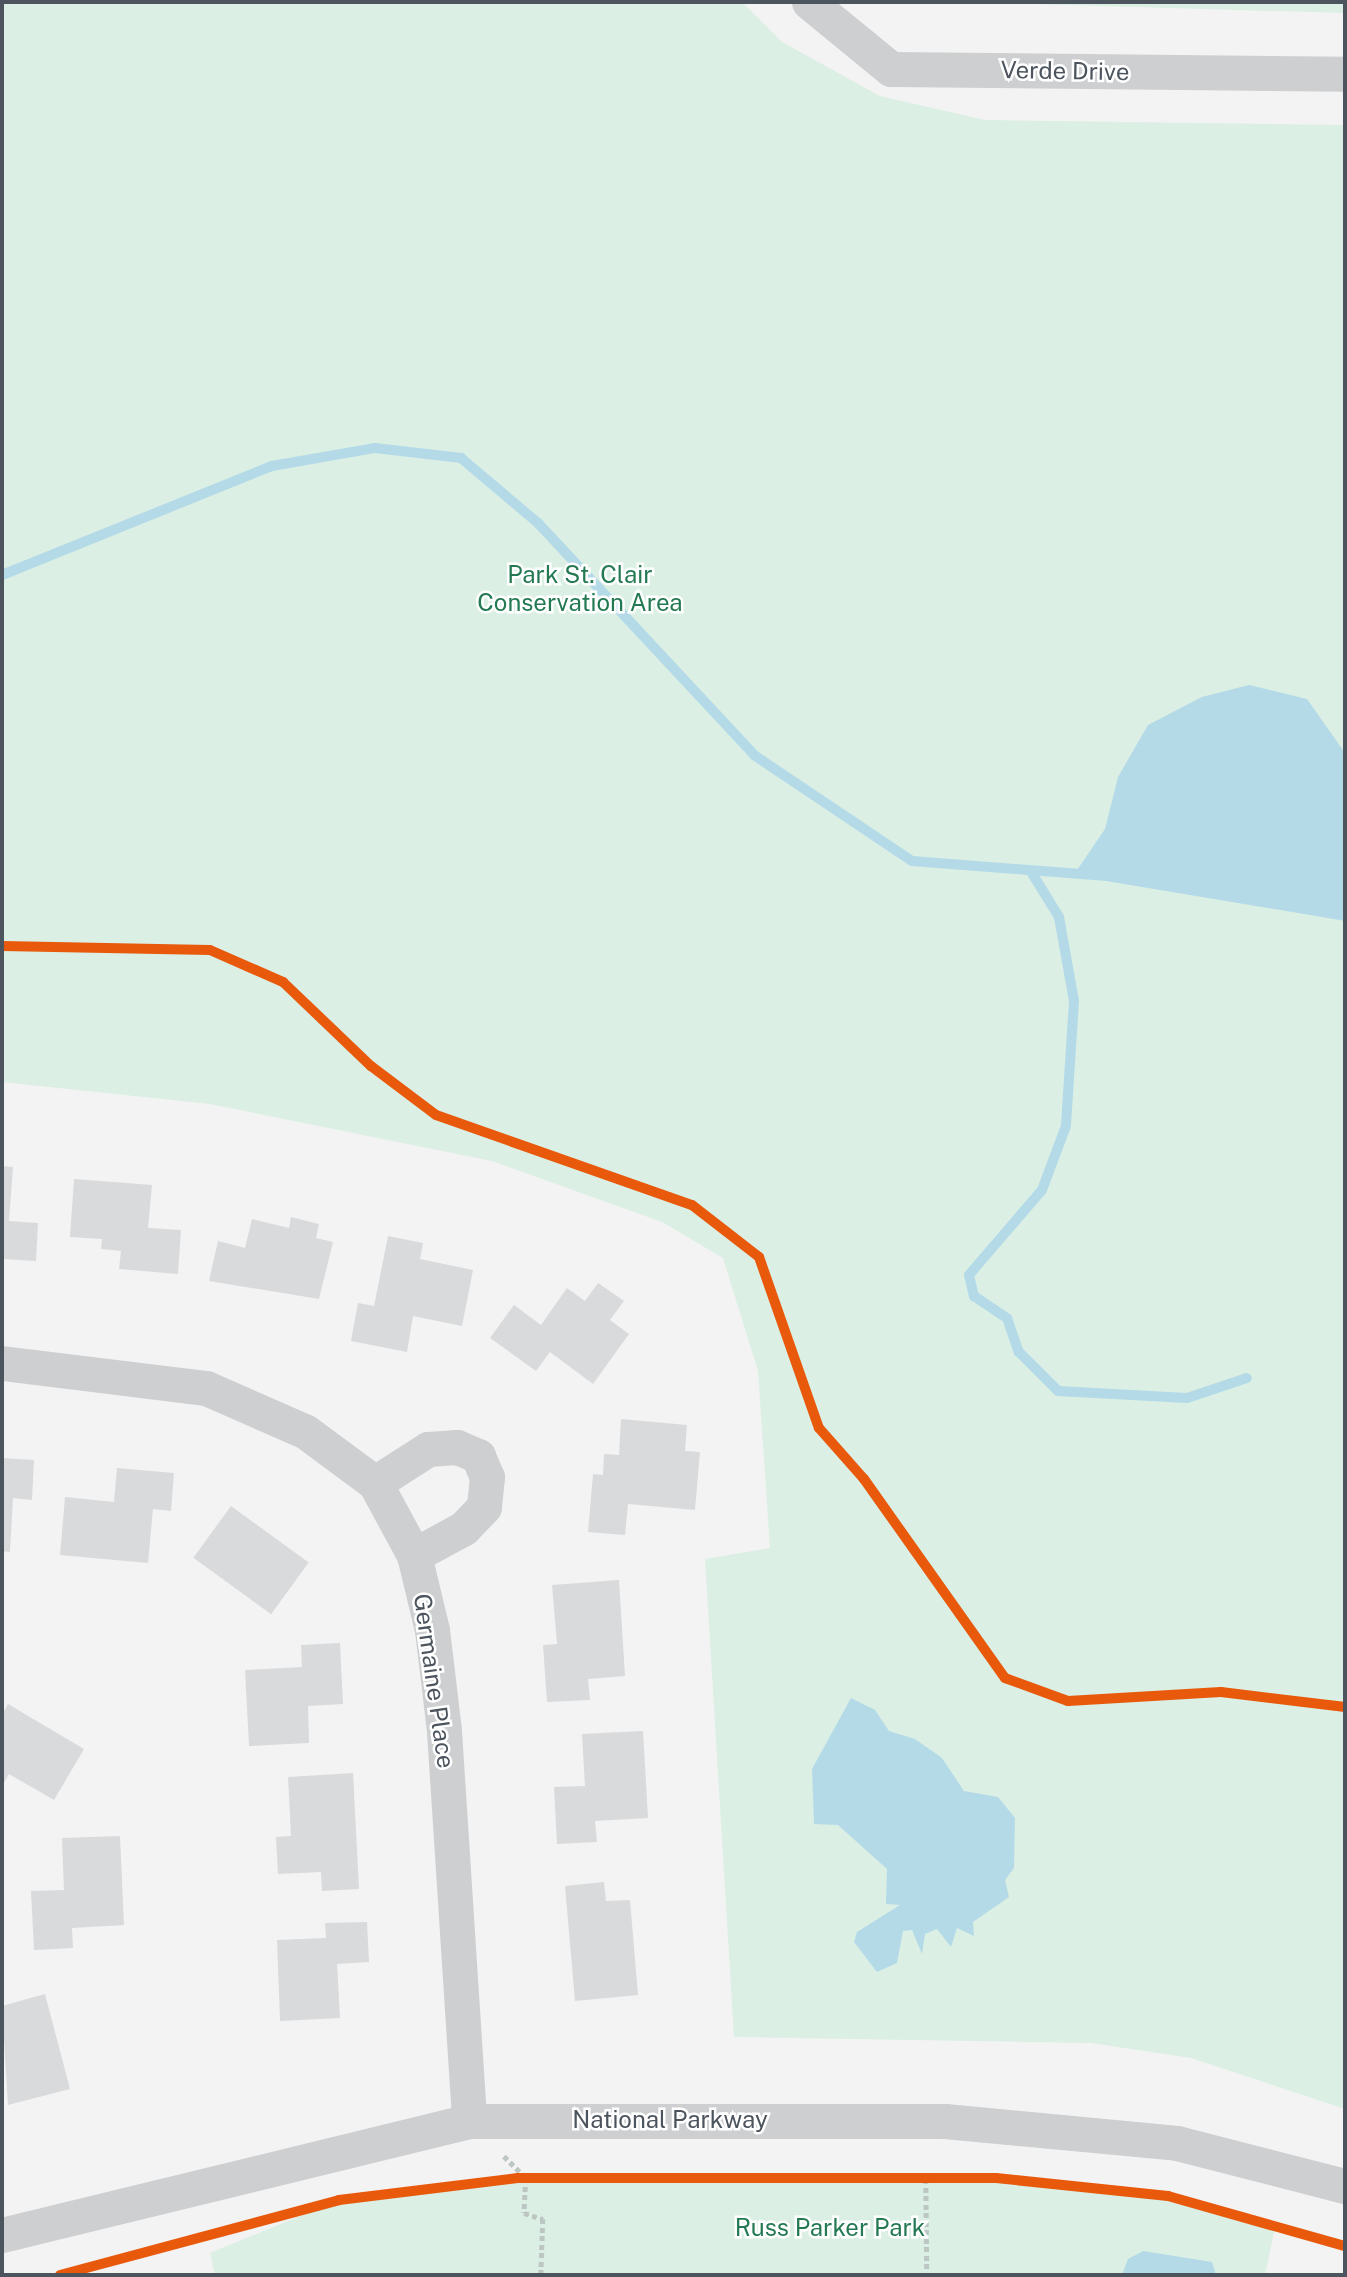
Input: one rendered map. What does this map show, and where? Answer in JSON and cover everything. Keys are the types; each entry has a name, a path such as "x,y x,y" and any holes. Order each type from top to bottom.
{"street":[{"name":"Verde Drive","path":"809,2 891,69 1345,74"},
{"name":"Germaine Place","path":"2,1363 206,1388 306,1432 375,1483 414,1555 444,1731 469,2121"},
{"path":"375,1483 428,1449 457,1447 478,1456 487,1478 484,1507 464,1528 414,1555"},
{"name":"National Parkway","path":"2,2235 469,2121 945,2121 1177,2143 1345,2186"}],"path":[{"path":"469,2121 526,2178 524,2213 543,2219 541,2275"},
{"path":"507,2179 538,2178"},
{"path":"912,2179 940,2179"},
{"path":"926,2179 927,2275"}],"green space":[{"name":"Park St. Clair Conservation Area","path":"2,2 742,2 782,42 880,96 985,120 1345,125 1345,2109 1191,2058 1091,2043 734,2037 705,1559 770,1548 758,1371 723,1258 662,1222 492,1161 210,1104 2,1082"},
{"path":"966,2 1345,2 1345,13"},
{"name":"Russ Parker Park","path":"526,2178 996,2178 1168,2196 1276,2223 1265,2275 215,2275 210,2253 339,2200"}],"water":[{"path":"1249,685 1307,699 1345,753 1345,916 1075,873 1105,829 1118,777 1148,725 1202,697"},
{"path":"851,1698 875,1710 889,1731 915,1739 942,1758 964,1791 998,1797 1015,1818 1014,1868 1005,1880 1009,1897 973,1922 974,1936 957,1928 951,1947 937,1929 925,1934 922,1954 912,1930 903,1931 897,1963 877,1972 854,1942 857,1932 900,1905 886,1904 887,1869 838,1825 814,1824 812,1769"},
{"path":"1143,2251 1212,2262 1216,2275 1122,2275 1128,2259"}],"building":[{"path":"2,1166 13,1167 9,1221 38,1223 36,1261 2,1259"},
{"path":"74,1179 152,1185 148,1228 181,1230 178,1274 119,1269 121,1251 101,1249 102,1239 70,1237"},
{"path":"291,1217 319,1224 316,1238 333,1242 319,1299 209,1281 218,1241 245,1248 252,1219 289,1228"},
{"path":"388,1236 423,1243 420,1259 473,1270 462,1326 413,1316 407,1352 351,1341 358,1303 374,1306"},
{"path":"598,1283 624,1301 610,1320 629,1334 593,1384 550,1352 536,1371 490,1338 514,1305 541,1325 567,1288 585,1301"},
{"path":"621,1419 687,1425 685,1451 700,1452 695,1510 628,1504 625,1535 588,1532 593,1474 603,1475 604,1454 619,1455"},
{"path":"2,1458 34,1460 32,1500 13,1498 10,1552 2,1551"},
{"path":"117,1468 174,1473 171,1511 153,1509 148,1563 60,1555 65,1497 114,1502"},
{"path":"231,1506 309,1562 271,1614 193,1558"},
{"path":"619,1580 625,1676 588,1679 590,1700 547,1702 543,1645 557,1644 552,1585"},
{"path":"340,1643 343,1704 308,1706 309,1743 249,1746 245,1670 302,1667 301,1645"},
{"path":"8,1704 84,1749 54,1800 9,1774 2,1786 2,1715"},
{"path":"643,1731 648,1818 595,1821 597,1842 557,1844 554,1787 585,1786 582,1734"},
{"path":"353,1773 359,1889 322,1891 321,1872 278,1874 276,1837 291,1836 288,1777"},
{"path":"120,1836 124,1925 72,1928 73,1948 34,1950 31,1891 64,1890 62,1838"},
{"path":"604,1882 606,1901 630,1900 638,1995 575,2001 565,1886"},
{"path":"367,1922 369,1962 337,1964 340,2018 280,2021 277,1940 326,1938 325,1923"},
{"path":"45,1994 70,2089 8,2105 2,2006"}],"waterway":[{"path":"2,575 272,466 375,448 461,458 538,523 754,755 912,861 1107,876 1345,916"},
{"path":"1030,870 1059,917 1074,1001 1066,1126 1042,1190 969,1275 974,1296 1007,1318 1019,1352 1058,1391 1187,1398 1247,1378"}],"cycle path":[{"path":"2,946 210,950 283,982 371,1066 436,1115 692,1205 759,1257 819,1428 864,1479 1005,1678 1068,1701 1221,1692 1345,1707"},
{"path":"60,2275 339,2200 518,2178 996,2178 1168,2196 1345,2246"}]}
